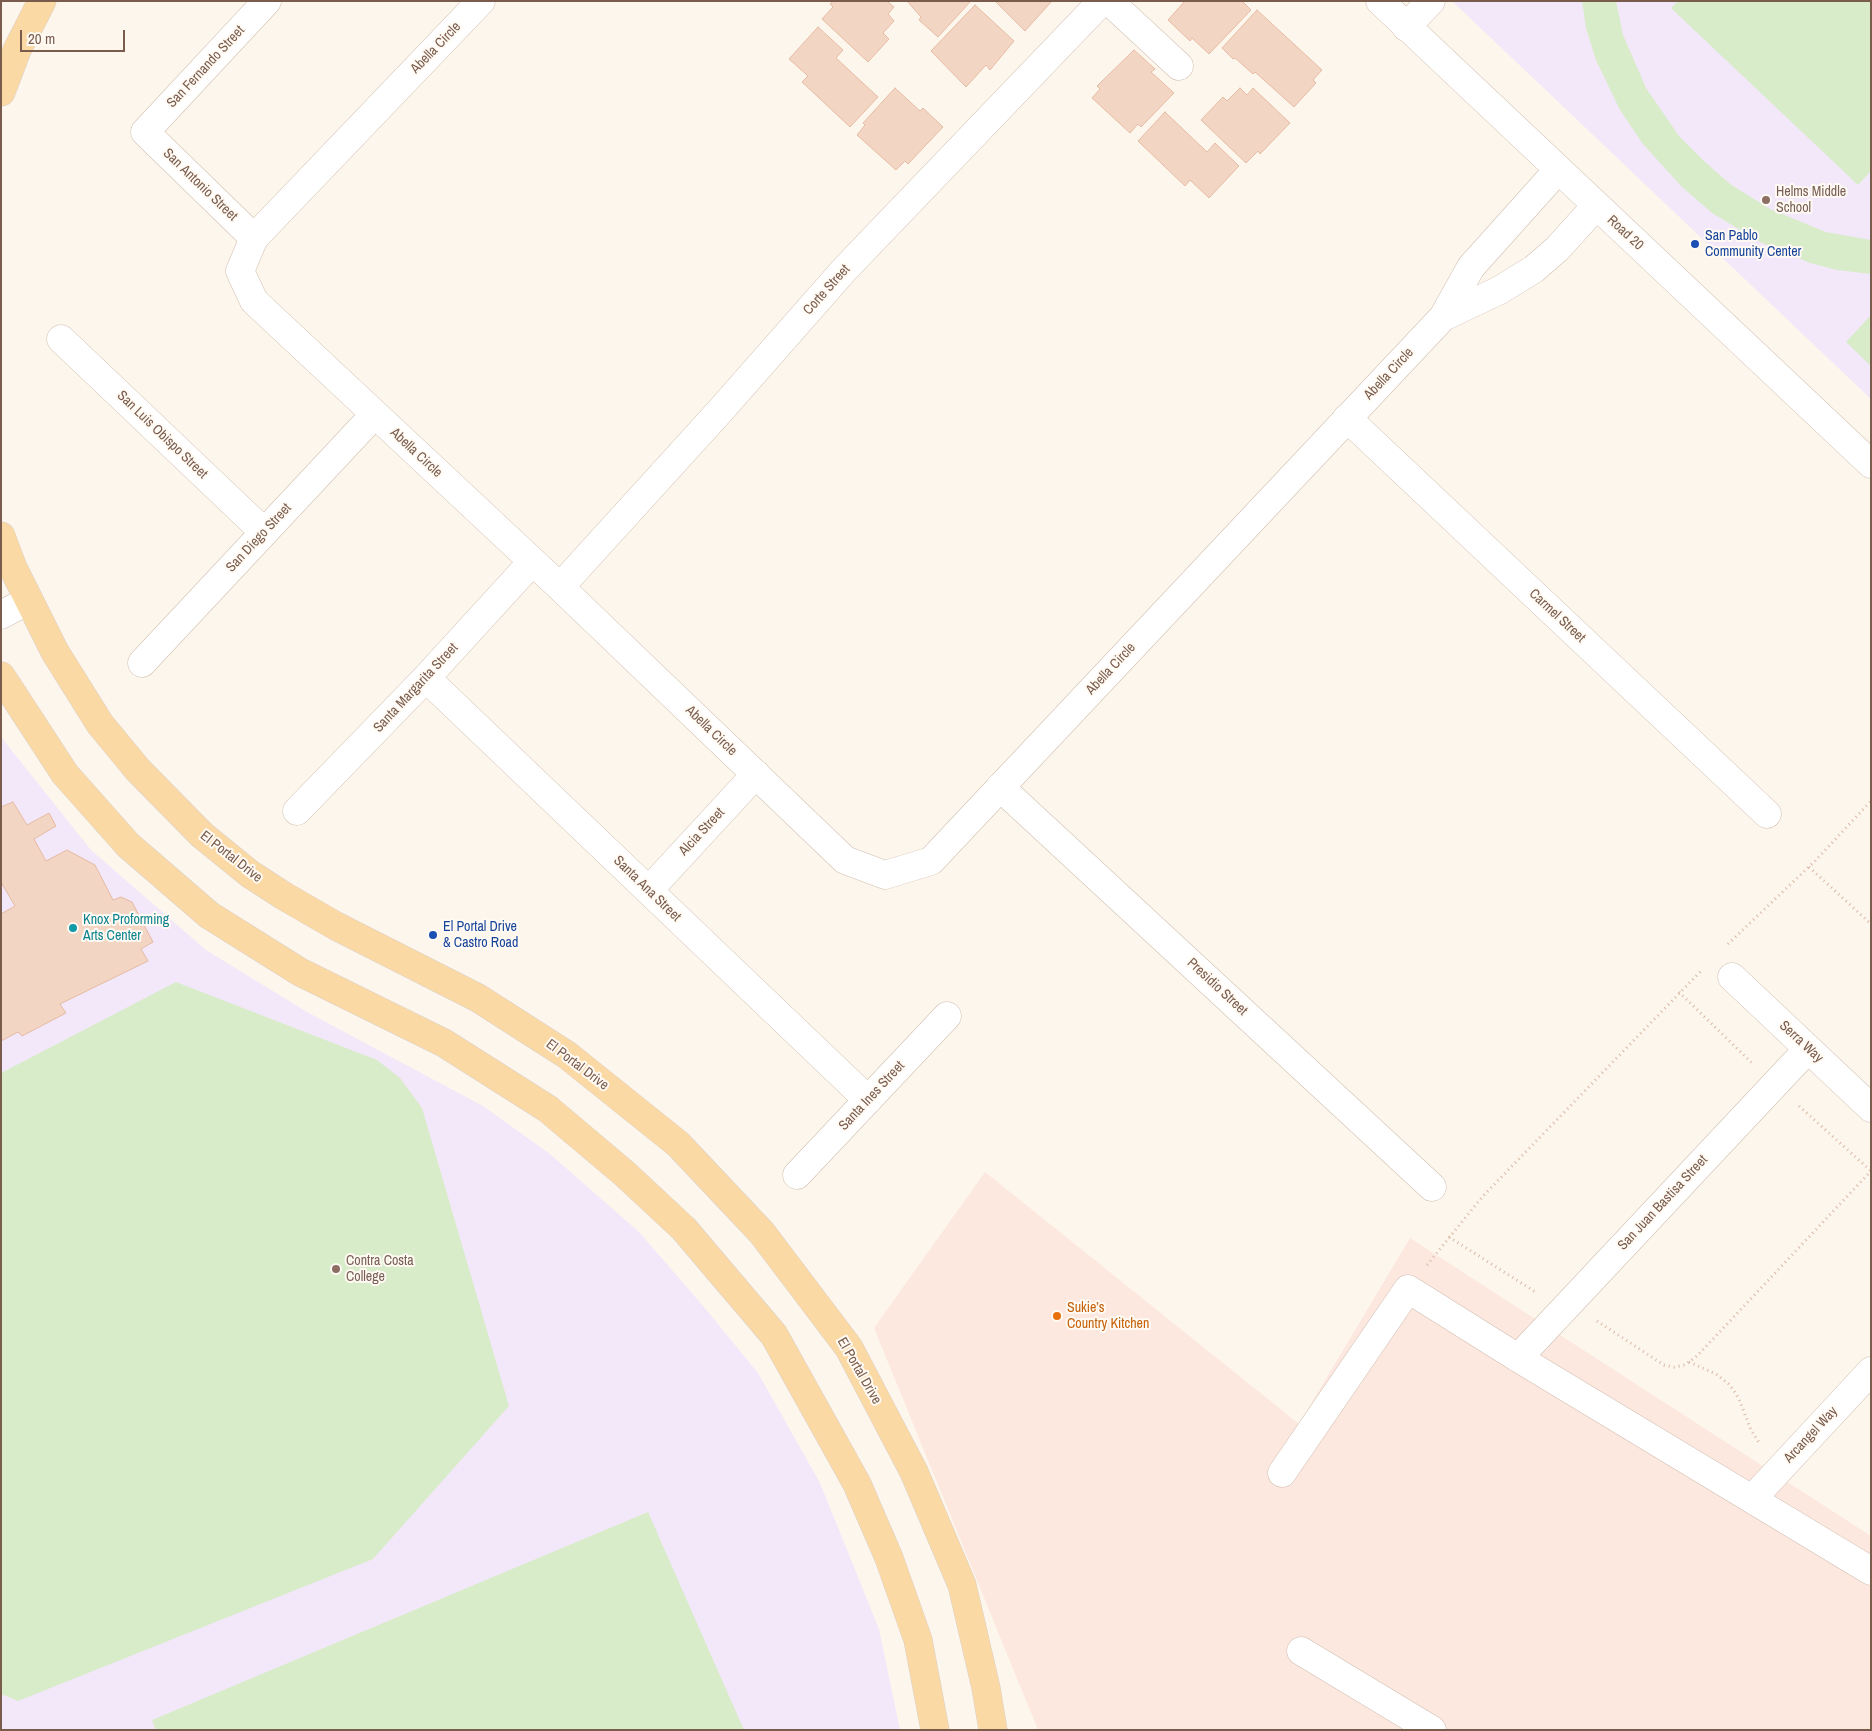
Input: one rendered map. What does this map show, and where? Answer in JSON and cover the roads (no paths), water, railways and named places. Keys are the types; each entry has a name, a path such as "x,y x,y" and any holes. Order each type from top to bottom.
{"main road":[{"path":"2,84 42,1"},
{"name":"El Portal Drive","path":"1,536 12,568 55,652 100,724 138,770 202,835 250,874 284,896 336,926 478,998 567,1056 678,1144 762,1233 849,1348 914,1472 962,1585 986,1688 993,1730"},
{"path":"1,676 64,774 128,844 209,915 300,972 444,1043 548,1109 625,1174 684,1229 774,1335 857,1484 889,1558 918,1640 935,1730"}],"street":[{"name":"San Fernando Street","path":"145,132 267,1"},
{"name":"Abella Circle","path":"481,1 254,238 240,270 254,301 560,587 845,860 885,875 931,861 1443,317 1471,267 1558,170"},
{"name":"Corte Street","path":"560,587 720,411 845,269 1102,1"},
{"path":"1109,1 1179,66"},
{"name":"Road 20","path":"1380,1 1871,464"},
{"path":"1406,27 1431,1"},
{"name":"San Antonio Street","path":"145,132 254,238"},
{"name":"Abella Circle","path":"1443,317 1500,290 1534,269 1557,249 1596,206"},
{"name":"San Luis Obispo Street","path":"60,338 264,532"},
{"name":"San Diego Street","path":"142,663 375,414"},
{"name":"Carmel Street","path":"1347,418 1767,814"},
{"name":"Santa Margarita Street","path":"297,812 426,678 532,562"},
{"path":"1,614 29,600"},
{"name":"Santa Ana Street","path":"426,678 868,1100"},
{"name":"Alcia Street","path":"649,890 756,774"},
{"name":"Presidio Street","path":"1000,787 1432,1187"},
{"name":"Serra Way","path":"1732,977 1871,1108"},
{"name":"Santa Ines Street","path":"797,1175 947,1016"},
{"name":"San Juan Bastisa Street","path":"1518,1358 1808,1049"},
{"path":"1282,1473 1408,1289 1518,1358 1871,1571"},
{"name":"Arcangel Way","path":"1752,1499 1871,1371"},
{"path":"1301,1651 1432,1730"}],"place":[{"name":"Helms Middle School","path":"1766,200"},
{"name":"San Pablo Community Center","path":"1695,244"},
{"name":"Knox Proforming Arts Center","path":"73,928"},
{"name":"El Portal Drive & Castro Road","path":"433,935"},
{"name":"Contra Costa College","path":"336,1269"},
{"name":"Sukie’s Country Kitchen","path":"1057,1316"}]}
